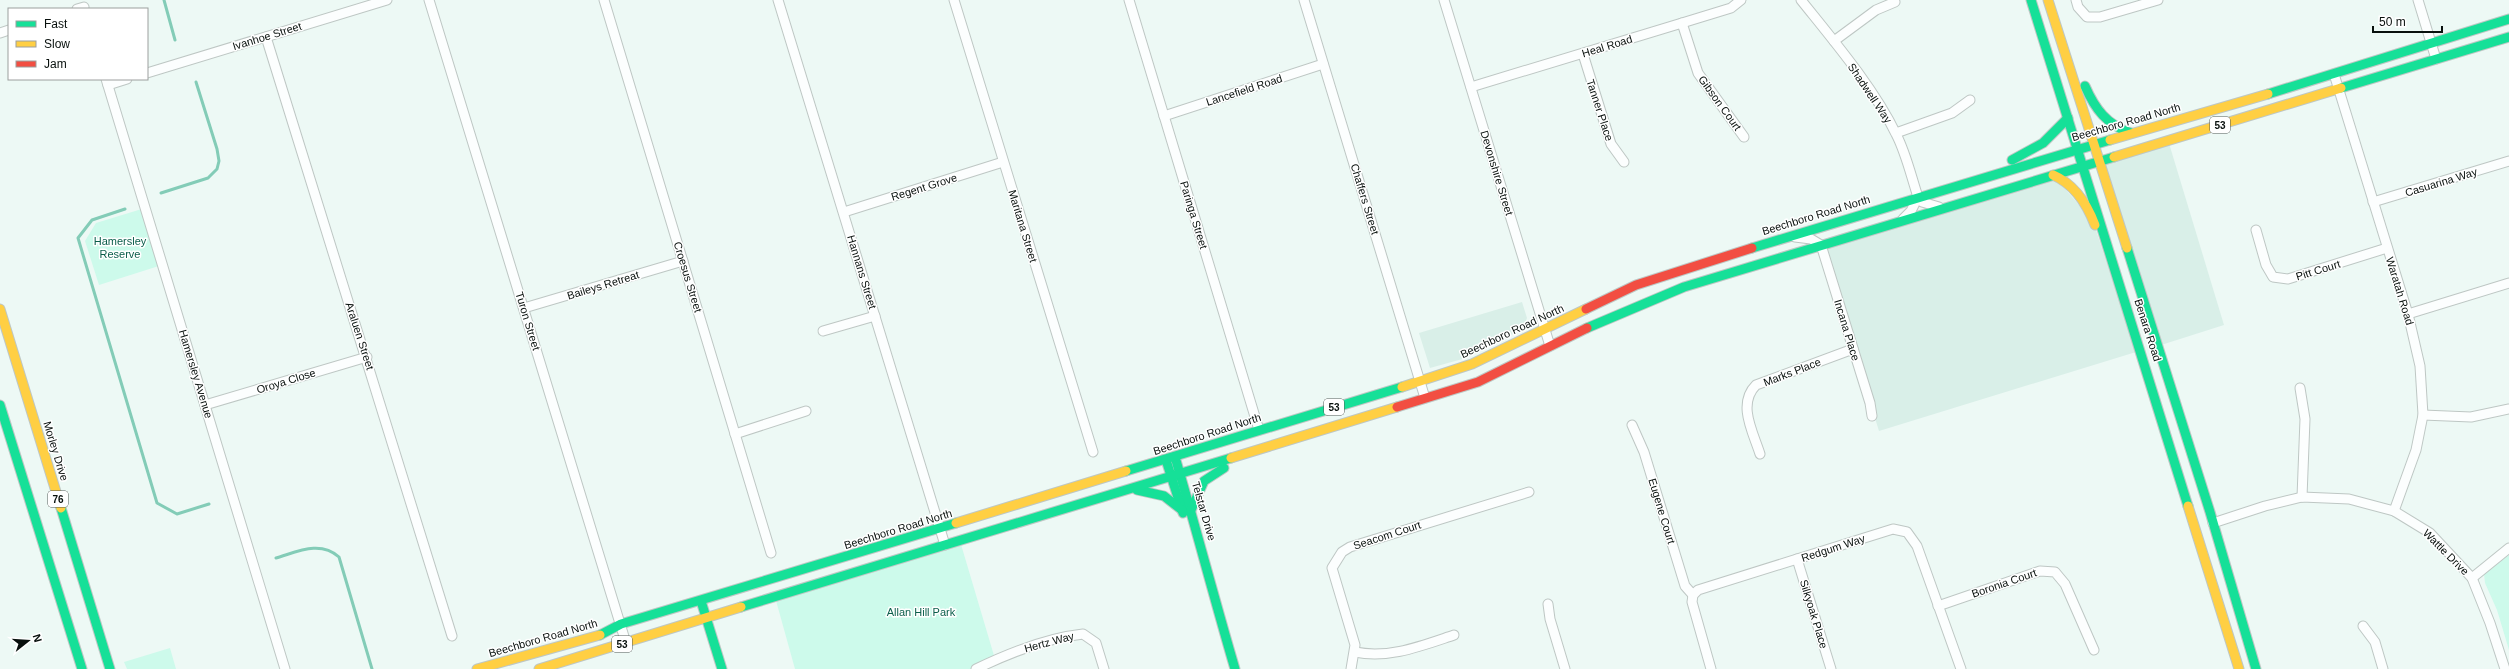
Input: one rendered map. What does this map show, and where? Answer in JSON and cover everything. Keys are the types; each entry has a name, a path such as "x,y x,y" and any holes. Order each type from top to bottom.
{"main road":[{"path":"2031,0 2084,166 2110,263"},
{"name":"Benara Road","path":"2048,0 2101,161 2151,325 2143,356 2239,669"},
{"path":"2052,12 2068,40 2090,99 2103,118 2115,128 2131,133"},
{"name":"Beechboro Road North","path":"477,669 594,638 621,624 940,529 1259,430 1420,382 1472,364 1636,285 1836,221 2078,148 2334,74 2509,19"},
{"name":"53","path":"539,669 945,545 1181,475 1491,378 1550,346 1642,303 1677,290 1901,220 2509,37"},
{"path":"1957,185 1978,172 2024,156 2046,142 2068,118"},
{"path":"2053,175 2063,178 2081,199 2093,221 2110,263"},
{"path":"2110,263 2124,262 2134,270"},
{"name":"Benara Road","path":"2110,263 2115,292 2130,315 2135,329 2159,351 2213,523 2256,669"},
{"name":"Morley Drive","path":"0,309 3,329 110,669"},
{"name":"76","path":"0,405 82,669"},
{"path":"1133,489 1164,496 1187,510 1204,480 1245,455"},
{"name":"Telstar Drive","path":"1175,457 1181,475 1187,510"},
{"name":"Telstar Drive","path":"1166,460 1171,478 1187,510 1204,554 1206,573 1235,669"},
{"path":"2196,529 2213,523"},
{"path":"701,601 722,669"},
{"path":"72,669 79,659"}],"street":[{"name":"Ivanhoe Street","path":"148,73 387,0"},
{"name":"Turon Street","path":"429,0 626,643"},
{"name":"Croesus Street","path":"604,0 772,553"},
{"name":"Hannans Street","path":"778,0 945,545"},
{"name":"Maritana Street","path":"954,0 1092,452"},
{"name":"Paringa Street","path":"1129,0 1259,430"},
{"name":"Chaffers Street","path":"1304,0 1425,398"},
{"name":"Devonshire Street","path":"1444,0 1550,346"},
{"name":"Heal Road","path":"1470,87 1682,24 1731,8 1741,0"},
{"name":"Shadwell Way","path":"1801,0 1834,41 1881,107 1896,133 1918,197"},
{"path":"2076,0 2078,7 2087,16 2100,17 2158,0"},
{"path":"2418,0 2436,59"},
{"path":"1834,41 1876,10 1895,2"},
{"name":"Gibson Court","path":"1682,24 1698,72 1744,136"},
{"name":"Araluen Street","path":"266,37 367,357 452,636"},
{"name":"Tanner Place","path":"1582,54 1611,144 1624,162"},
{"name":"Lancefield Road","path":"1164,116 1323,64"},
{"name":"Waratah Road","path":"2334,74 2408,314 2420,366 2423,415 2416,450 2394,511"},
{"path":"107,82 120,80"},
{"name":"Hamersley Avenue","path":"107,82 285,669"},
{"path":"1896,133 1952,113 1970,100"},
{"name":"Casuarina Way","path":"2373,202 2509,161"},
{"name":"Regent Grove","path":"844,212 1003,162"},
{"path":"1901,220 1911,211 1918,197 1928,205 1944,207"},
{"path":"1789,236 1811,239 1821,245 1826,233 1836,221"},
{"name":"Pitt Court","path":"2256,230 2266,264 2273,277 2288,279 2387,248"},
{"name":"Incana Place","path":"1821,245 1870,403 1872,416"},
{"name":"Baileys Retreat","path":"524,308 683,261"},
{"path":"2408,314 2509,283"},
{"path":"823,331 875,316"},
{"name":"Marks Place","path":"1760,454 1746,409 1749,392 1756,385 1853,348"},
{"name":"Oroya Close","path":"205,405 367,357"},
{"path":"2300,388 2305,418 2302,498"},
{"path":"2423,415 2471,417 2509,409"},
{"path":"735,434 806,412"},
{"name":"Eugene Court","path":"1632,425 1644,452 1684,586 1693,595"},
{"name":"Seacom Court","path":"1351,669 1355,652 1332,568 1342,552 1350,546 1529,492"},
{"name":"Wattle Drive","path":"2213,523 2265,506 2302,498 2349,499 2394,511 2430,533 2472,578 2490,623 2505,669"},
{"name":"Redgum Way","path":"1693,595 1706,587 1867,537 1900,529 1913,538 1961,669"},
{"path":"2472,578 2509,548"},
{"name":"Silkyoak Place","path":"1797,559 1831,669"},
{"name":"Boronia Court","path":"1938,606 2040,571 2055,572 2065,584 2094,650"},
{"path":"1693,595 1694,612 1712,669"},
{"path":"1548,604 1550,619 1565,669"},
{"path":"2363,626 2374,642 2382,669"},
{"name":"Hertz Way","path":"977,669 1003,656 1039,644 1083,634 1096,643 1104,669"},
{"path":"1355,652 1369,655 1395,653 1454,635"}],"shaded area":[{"path":"2168,140 2224,325 2158,346 2101,161"},
{"path":"2053,175 2093,221 2136,352 1879,431 1821,245"},
{"path":"1522,302 1527,318 1523,329 1466,358 1430,368 1419,333"}],"green space":[{"name":"Hamersley Reserve","path":"145,208 162,265 99,285 85,241 96,223"},
{"name":"Allan Hill Park","path":"960,541 995,659 976,669 795,669 775,597"},
{"path":"2509,555 2509,650 2497,610 2485,583 2484,574"},
{"path":"170,648 176,669 127,669 124,662"}],"waterway":[{"path":"164,0 175,40"},
{"path":"161,193 208,178 217,169 219,161 217,149 196,82"},
{"path":"125,209 92,220 78,238 157,503 177,514 209,504"},
{"path":"276,558 316,548 332,552 339,557 372,669"}],"traffic: fast":[{"path":"2031,0 2188,506"},
{"path":"2268,94 2509,19"},
{"path":"2341,88 2509,37"},
{"path":"2085,86 2093,102 2103,115 2115,126 2131,133"},
{"path":"2012,160 2043,143 2068,118"},
{"path":"1752,248 2110,140"},
{"path":"1587,328 1684,287 2114,157"},
{"path":"2127,248 2210,512 2256,669"},
{"path":"1126,471 1402,387"},
{"path":"0,405 82,669"},
{"path":"1175,457 1235,669"},
{"path":"741,607 1231,458"},
{"path":"1166,460 1183,513"},
{"path":"1191,510 1204,481 1224,468"},
{"path":"1137,490 1164,496 1182,510"},
{"path":"61,508 110,669"},
{"path":"600,635 621,624 956,523"},
{"path":"701,601 722,669"}],"traffic: slow":[{"path":"2048,0 2127,248"},
{"path":"2114,157 2341,88"},
{"path":"2110,140 2268,94"},
{"path":"2053,175 2061,179 2079,196 2084,202 2095,225"},
{"path":"0,309 61,508"},
{"path":"1402,387 1472,364 1586,309"},
{"path":"1231,458 1397,407"},
{"path":"956,523 1126,471"},
{"path":"2188,506 2239,669"},
{"path":"539,669 741,607"},
{"path":"477,669 600,635"}],"traffic: jam":[{"path":"1586,309 1636,285 1752,248"},
{"path":"1397,407 1478,382 1587,328"}]}
